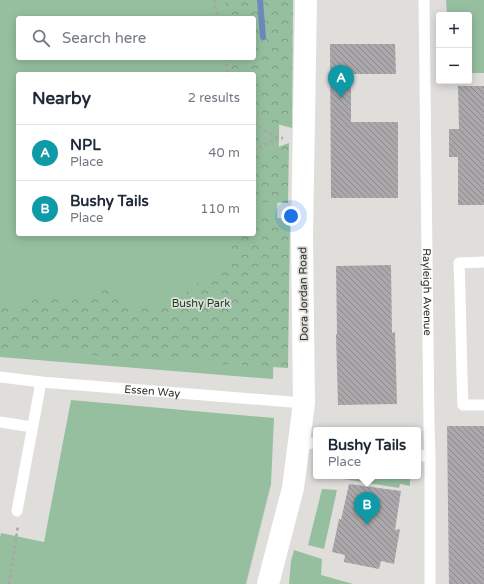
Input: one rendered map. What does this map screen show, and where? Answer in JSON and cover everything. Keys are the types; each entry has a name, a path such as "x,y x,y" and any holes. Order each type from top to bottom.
{"street":[{"name":"Dora Jordan Road","path":"268,584 293,488 307,444 304,402 302,236 306,0"}],"lane":[{"name":"Rayleigh Avenue","path":"424,0 428,410 430,458 430,584"},
{"path":"484,262 459,262 463,405 484,405"},
{"name":"Essen Way","path":"0,378 304,402"},
{"path":"17,511 41,382"},
{"path":"0,422 32,427"},
{"path":"421,456 430,458"}],"path":[{"path":"214,0 218,16"},
{"path":"225,60 228,72"},
{"path":"256,125 278,138"},
{"path":"256,149 278,138 304,138"},
{"path":"9,584 18,527 17,511"}],"green space":[{"name":"Bushy Park","path":"0,0 280,0 279,138 273,379 0,357"},
{"path":"225,0 293,0 292,128 256,119 256,72 224,72 221,60 256,60 256,16 228,16"},
{"path":"446,0 484,0 484,73 472,73 472,12 447,12"},
{"path":"256,129 273,139 256,145"},
{"path":"289,143 288,203 256,202 256,155"},
{"path":"256,216 290,219 288,368 0,349 0,305 14,305 31,292 52,297 91,299 98,288 119,291 123,303 172,303 231,258 231,236 256,236"},
{"path":"71,400 274,418 271,484 246,584 0,584 1,533 44,542"},
{"path":"343,479 410,479 410,486 400,484 399,488"},
{"path":"322,489 337,490 324,549 308,545"},
{"path":"294,550 322,559 321,575 353,584 289,584 291,561"}],"building":[{"path":"330,44 395,44 396,74 351,74 351,122 398,122 398,198 331,198"},
{"path":"458,86 484,86 484,205 458,205 458,157 449,157 449,129 459,129"},
{"path":"391,265 392,333 395,332 397,404 338,405 336,266"},
{"path":"447,426 484,426 484,584 449,584"},
{"path":"349,484 401,491 395,530 400,529 394,564 381,561 379,569 344,562 345,555 332,552 339,519 341,520"}],"waterway":[{"path":"260,0 263,37"}],"place":[{"name":"NPL","path":"341,98"},
{"name":"Bushy Tails","path":"367,525"}]}
